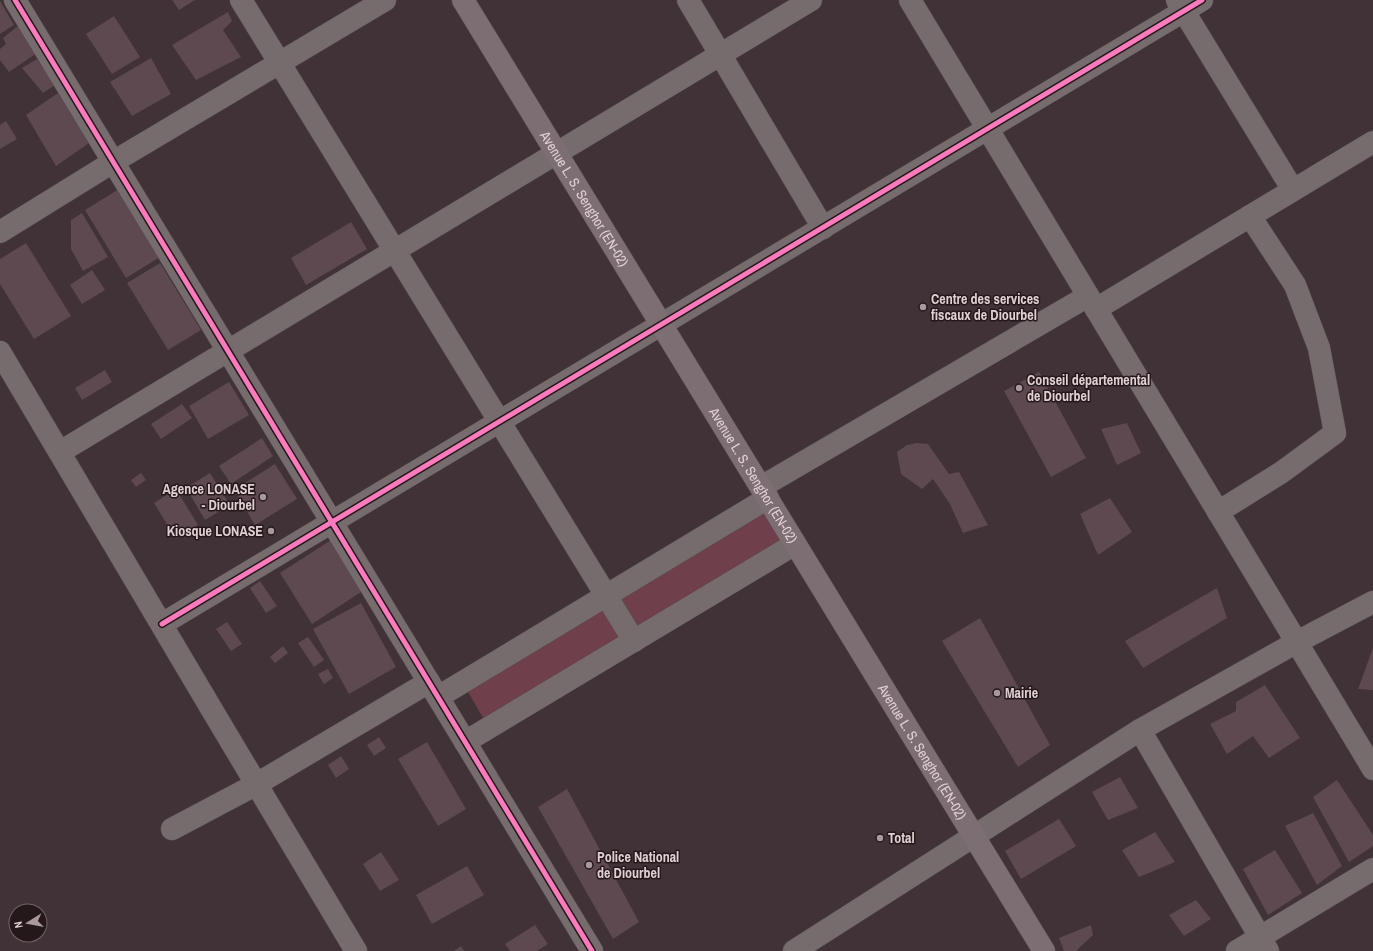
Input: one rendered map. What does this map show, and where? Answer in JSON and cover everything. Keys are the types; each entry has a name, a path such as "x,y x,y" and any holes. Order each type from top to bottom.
{"main road":[{"name":"Avenue L. S. Senghor (EN-02)","path":"463,0 1044,951"}],"street":[{"path":"15,0 592,951"},
{"path":"241,0 634,641"},
{"path":"0,232 113,162 385,0"},
{"path":"688,0 823,228"},
{"path":"60,452 811,0"},
{"path":"910,0 1373,769"},
{"path":"162,624 988,129 1180,6 1202,0"},
{"path":"1180,6 1293,190"},
{"path":"172,829 434,690 606,595 764,493 1092,302 1250,216 1373,142"},
{"path":"1218,512 1282,472 1336,433 1319,348 1295,285 1250,216"},
{"path":"0,352 162,624 255,785 356,951"},
{"path":"465,742 795,544"},
{"path":"804,948 973,835 1140,730 1296,642 1373,602"},
{"path":"1140,730 1264,944"},
{"path":"1237,951 1264,944 1373,869"}],"shaded area":[{"path":"766,512 782,539 483,718 467,690"}],"building":[{"path":"172,0 195,0 179,10"},
{"path":"0,1 14,25 0,34"},
{"path":"228,12 232,21 223,30 241,57 196,80 172,45"},
{"path":"114,16 140,57 112,74 86,34"},
{"path":"19,25 37,53 9,72 0,60 0,49 6,44 3,38"},
{"path":"151,58 171,94 132,116 110,82"},
{"path":"37,59 55,85 43,93 22,68"},
{"path":"58,93 89,143 56,166 26,115"},
{"path":"6,121 17,139 0,149 0,125"},
{"path":"119,189 160,257 126,278 85,210"},
{"path":"82,213 108,257 83,271 71,249 71,220"},
{"path":"351,222 367,249 306,285 291,258"},
{"path":"26,243 71,316 34,339 0,284 0,259"},
{"path":"160,263 201,330 168,350 127,283"},
{"path":"92,270 105,290 82,304 70,285"},
{"path":"105,370 112,382 82,400 75,388"},
{"path":"1039,372 1086,458 1051,477 1004,391"},
{"path":"229,382 249,415 208,439 189,406"},
{"path":"182,404 192,418 161,439 151,424"},
{"path":"1127,423 1141,453 1117,465 1101,429"},
{"path":"262,438 273,456 231,484 219,466"},
{"path":"917,443 928,444 949,474 959,472 988,525 963,533 950,504 933,479 922,489 901,474 897,452 907,445"},
{"path":"275,464 297,499 255,525 234,490"},
{"path":"141,473 146,480 136,487 131,480"},
{"path":"210,473 230,505 205,520 186,488"},
{"path":"176,489 198,525 176,539 154,503"},
{"path":"1110,498 1132,532 1098,555 1080,514"},
{"path":"331,540 364,590 312,624 280,573"},
{"path":"260,581 277,606 266,613 250,588"},
{"path":"1217,588 1227,618 1143,668 1125,641"},
{"path":"361,603 396,667 349,694 313,629"},
{"name":"Mairie","path":"980,618 1050,745 1018,767 942,641"},
{"path":"227,622 242,644 231,651 216,629"},
{"path":"308,637 324,660 314,667 298,643"},
{"path":"283,646 288,653 275,663 270,657"},
{"path":"1373,648 1373,690 1358,689"},
{"path":"328,669 333,678 324,684 318,674"},
{"path":"1265,685 1300,738 1269,758 1253,736 1227,754 1210,724 1236,711 1236,702"},
{"path":"379,737 386,748 374,756 367,745"},
{"path":"427,742 466,809 438,826 398,759"},
{"path":"341,756 349,769 336,778 328,765"},
{"path":"1120,777 1138,808 1108,820 1092,792"},
{"path":"1337,780 1373,835 1373,846 1349,862 1313,797"},
{"name":"Police National de Diourbel","path":"567,789 639,922 613,939 538,807"},
{"path":"1313,813 1342,866 1317,885 1285,826"},
{"path":"1059,819 1076,846 1021,879 1005,851"},
{"path":"1155,832 1175,862 1139,877 1122,850"},
{"path":"1275,850 1302,893 1268,915 1243,869"},
{"path":"381,852 399,880 380,891 363,864"},
{"path":"467,866 484,895 432,924 416,895"},
{"path":"1196,900 1211,919 1184,936 1169,915"},
{"path":"535,925 548,944 537,951 510,951 505,944"},
{"path":"1091,925 1093,935 1076,951 1064,951 1059,938"},
{"path":"461,946 464,951 454,951"}],"cycle path":[{"path":"15,0 592,951"},
{"path":"162,624 1202,0"}],"place":[{"name":"Centre des services fiscaux de Diourbel","path":"923,307"},
{"name":"Conseil départemental de Diourbel","path":"1019,388"},
{"name":"Agence LONASE - Diourbel","path":"263,497"},
{"name":"Kiosque LONASE","path":"271,531"},
{"name":"Mairie","path":"997,693"},
{"name":"Total","path":"880,838"},
{"name":"Police National de Diourbel","path":"589,865"}]}
